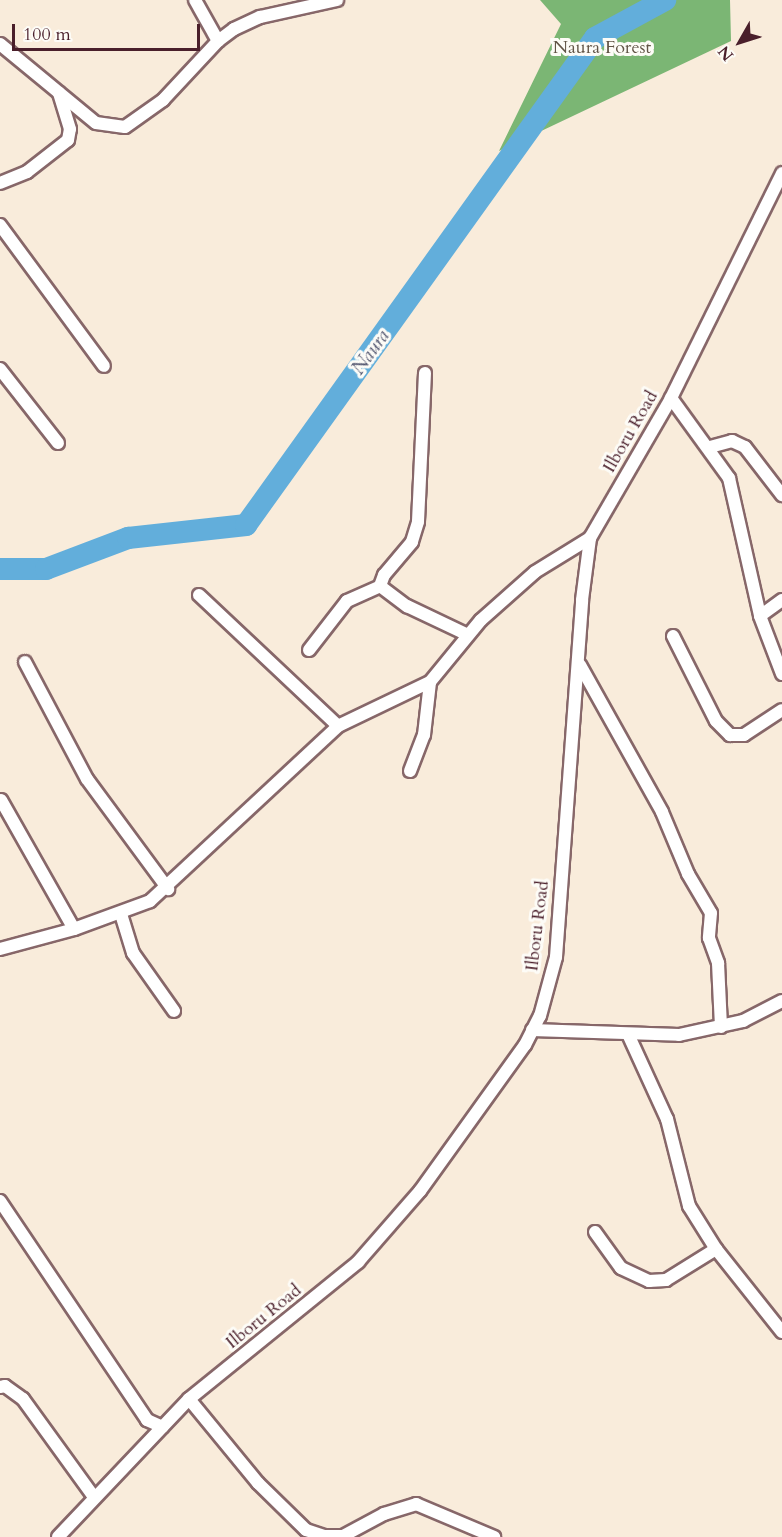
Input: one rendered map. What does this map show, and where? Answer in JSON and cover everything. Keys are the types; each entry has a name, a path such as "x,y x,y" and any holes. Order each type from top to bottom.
{"street":[{"path":"195,0 218,40"},
{"path":"0,44 14,52 58,93 96,123 125,127 163,99 218,40 260,18 337,0"},
{"path":"0,183 27,172 68,140 70,129 58,93"},
{"name":"Ilboru Road","path":"58,1537 189,1400 358,1262 420,1191 532,1030 556,957 580,665 582,600 590,538 672,398 782,173"},
{"path":"0,225 104,366"},
{"path":"0,369 58,443"},
{"path":"309,650 347,601 380,586 384,575 412,542 417,522 425,373"},
{"path":"672,398 710,447 729,478 737,501 760,616 782,674"},
{"path":"710,447 732,441 745,447 782,495"},
{"path":"0,950 121,914 168,889 338,726 430,682 466,634 535,572 590,538"},
{"path":"380,586 407,606 466,634"},
{"path":"199,595 338,726"},
{"path":"760,616 782,600"},
{"path":"673,636 713,716 730,735 744,735 782,710"},
{"path":"25,662 87,779 168,889"},
{"path":"580,665 656,801 688,874 711,913 709,938 718,963 721,1027"},
{"path":"410,771 424,735 430,682"},
{"path":"1,800 74,929"},
{"path":"121,914 133,953 174,1011"},
{"path":"532,1030 679,1035 721,1027 763,1012 782,1001"},
{"path":"628,1034 667,1119 689,1206 716,1249 782,1332"},
{"path":"0,1202 147,1420 163,1427"},
{"path":"595,1232 621,1268 648,1281 666,1280 716,1249"},
{"path":"0,1387 5,1386 23,1399 94,1497"},
{"path":"189,1400 258,1483 306,1530 324,1536 343,1536 384,1514 416,1504 494,1537"}],"green space":[{"name":"Naura Forest","path":"540,0 730,0 731,41 499,151 561,24"}],"waterway":[{"name":"Naura","path":"0,569 46,569 128,538 246,525 595,38 665,0"}]}
